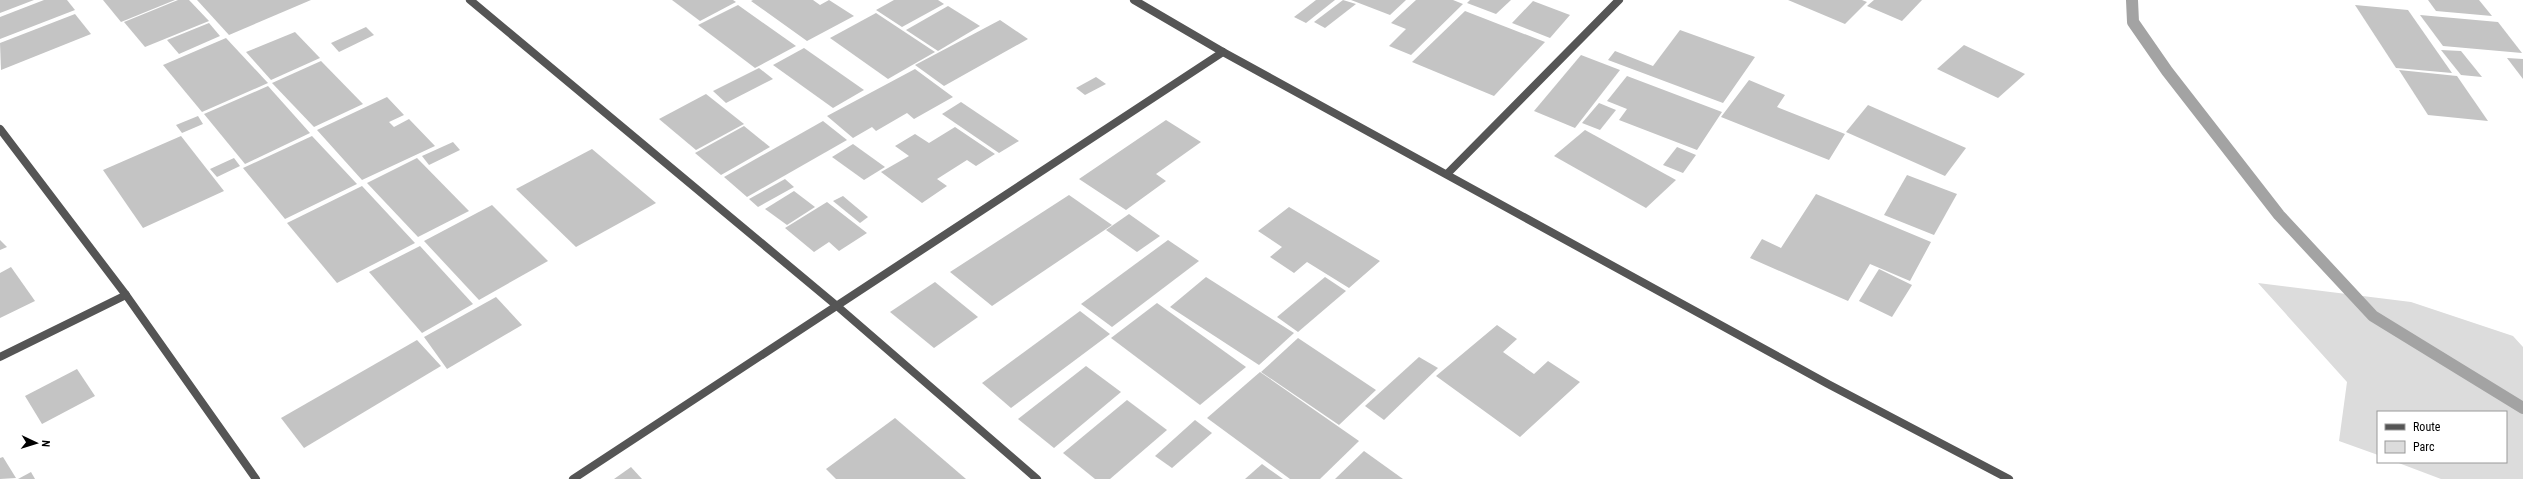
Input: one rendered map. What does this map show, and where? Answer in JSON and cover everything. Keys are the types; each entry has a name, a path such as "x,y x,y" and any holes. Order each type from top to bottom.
{"street":[{"path":"470,0 836,306 1036,479"},
{"path":"1134,0 1223,52 1828,384 2009,479"},
{"path":"1447,174 1619,0"},
{"path":"573,479 1223,52"},
{"path":"0,129 126,295 256,479"},
{"path":"0,357 126,295"}],"green space":[{"path":"2258,283 2411,302 2513,336 2523,347 2523,479 2441,479 2399,463 2507,463 2507,411 2377,411 2377,455 2339,441 2347,382"}],"building":[{"path":"0,0 34,0 0,13"},
{"path":"44,0 67,0 75,10 0,39 0,17"},
{"path":"103,0 175,0 121,22"},
{"path":"178,0 189,0 209,21 145,47 124,22"},
{"path":"197,0 311,0 229,35"},
{"path":"672,0 733,0 736,2 700,21"},
{"path":"813,0 820,5 829,0 854,16 807,41 751,1"},
{"path":"894,0 938,0 944,4 902,27 876,10"},
{"path":"1316,0 1335,0 1306,23 1294,17"},
{"path":"1343,0 1356,4 1325,28 1314,22"},
{"path":"1351,0 1406,0 1390,15"},
{"path":"1416,0 1453,0 1463,4 1411,55 1389,46 1406,29 1391,23"},
{"path":"1470,0 1511,0 1496,14 1467,3"},
{"path":"1788,0 1862,0 1867,2 1845,24"},
{"path":"1874,0 1922,0 1902,21 1867,6"},
{"path":"2428,0 2479,0 2492,16 2436,11"},
{"path":"1533,1 1570,15 1550,38 1512,23"},
{"path":"738,5 796,46 755,68 698,25"},
{"path":"2355,5 2408,10 2452,73 2396,68"},
{"path":"948,6 980,26 938,51 906,30"},
{"path":"1465,11 1545,42 1494,96 1412,62"},
{"path":"876,13 935,52 888,79 830,38"},
{"path":"75,14 91,34 1,70 0,43"},
{"path":"2420,15 2498,22 2522,53 2443,46"},
{"path":"1000,20 1028,39 944,86 915,65"},
{"path":"209,23 220,36 179,54 167,40"},
{"path":"366,27 374,35 339,52 331,43"},
{"path":"1680,30 1755,57 1723,103 1608,60 1615,51 1653,66"},
{"path":"295,32 320,58 271,80 246,52"},
{"path":"226,38 268,83 202,112 163,65"},
{"path":"1964,45 2025,74 1998,98 1937,69"},
{"path":"804,48 864,90 833,108 773,65"},
{"path":"2441,50 2461,51 2482,77 2461,75"},
{"path":"1581,55 1620,70 1575,128 1534,111"},
{"path":"2507,58 2523,59 2523,79"},
{"path":"321,61 363,104 314,127 272,83"},
{"path":"759,68 773,79 726,103 713,91"},
{"path":"915,69 953,97 914,119 907,113 876,131 872,127 853,138 827,116"},
{"path":"2399,70 2457,76 2488,121 2428,115"},
{"path":"1627,76 1722,112 1697,150 1619,120 1627,109 1607,101"},
{"path":"1096,77 1106,84 1085,95 1076,88"},
{"path":"1749,80 1785,95 1777,107 1845,134 1829,160 1721,117"},
{"path":"268,86 310,133 245,164 204,114"},
{"path":"706,94 744,124 696,150 659,119"},
{"path":"387,97 404,115 389,122 394,127 409,119 435,146 362,180 317,130"},
{"path":"961,102 1019,141 999,153 942,114"},
{"path":"1599,103 1616,110 1600,130 1582,123"},
{"path":"1868,105 1966,148 1945,176 1846,132"},
{"path":"198,116 203,124 182,133 176,125"},
{"path":"1166,120 1201,142 1156,174 1166,181 1126,210 1079,179"},
{"path":"823,121 847,140 747,197 724,177"},
{"path":"744,126 770,147 721,175 695,153"},
{"path":"955,127 995,154 976,166 967,160 937,179 947,186 922,203 881,172 909,156 895,146 915,134 929,143"},
{"path":"1585,130 1676,180 1646,208 1554,156"},
{"path":"181,136 224,191 143,228 103,170"},
{"path":"312,136 357,184 285,219 243,168"},
{"path":"453,142 460,150 429,165 422,156"},
{"path":"853,144 885,167 864,180 832,157"},
{"path":"1677,147 1696,155 1683,173 1663,165"},
{"path":"592,149 656,203 576,247 516,189"},
{"path":"234,158 240,166 217,177 210,169"},
{"path":"417,158 469,211 418,237 367,183"},
{"path":"1907,175 1957,194 1934,235 1884,215"},
{"path":"785,179 794,187 758,207 749,199"},
{"path":"362,186 415,243 337,283 287,223"},
{"path":"794,191 815,207 787,225 765,209"},
{"path":"1816,194 1931,242 1910,281 1870,264 1848,301 1750,258 1762,239 1781,248"},
{"path":"1069,195 1112,225 992,306 950,272"},
{"path":"843,196 868,217 860,223 833,201"},
{"path":"827,202 867,233 839,251 829,242 814,252 785,228"},
{"path":"492,205 548,261 479,300 424,241"},
{"path":"1289,207 1380,261 1349,288 1307,262 1294,273 1270,257 1282,247 1258,231"},
{"path":"1129,214 1160,236 1137,252 1106,230"},
{"path":"0,240 7,247 0,250"},
{"path":"1168,240 1199,261 1112,327 1081,304"},
{"path":"420,246 473,304 422,333 369,272"},
{"path":"11,267 35,301 0,318 0,273"},
{"path":"1879,269 1912,285 1892,317 1859,301"},
{"path":"1206,277 1294,333 1259,365 1170,307"},
{"path":"1325,277 1346,291 1298,332 1277,317"},
{"path":"935,282 978,317 934,348 890,312"},
{"path":"496,297 522,325 447,369 424,337"},
{"path":"1157,303 1246,367 1200,405 1111,338"},
{"path":"1080,311 1110,334 1011,408 982,383"},
{"path":"1497,325 1517,339 1503,352 1534,374 1548,361 1580,382 1520,437 1436,376"},
{"path":"1298,338 1376,390 1339,425 1261,372"},
{"path":"417,340 441,366 304,448 281,418"},
{"path":"1419,357 1438,368 1384,420 1365,406"},
{"path":"1086,366 1121,392 1054,448 1018,419"},
{"path":"77,369 95,396 42,424 25,396"},
{"path":"1260,372 1359,441 1320,479 1290,479 1207,418"},
{"path":"1127,400 1167,430 1110,479 1095,479 1063,453"},
{"path":"895,418 966,479 836,479 826,469"},
{"path":"1195,420 1212,433 1172,468 1155,456"},
{"path":"1364,451 1403,479 1335,479"},
{"path":"3,457 16,478 0,479 0,458"},
{"path":"1262,464 1283,479 1245,479"},
{"path":"631,467 642,479 614,479"},
{"path":"31,472 35,479 18,479"}],"waterway":[{"path":"2132,0 2133,22 2167,71 2279,215 2373,316 2523,408"}]}
